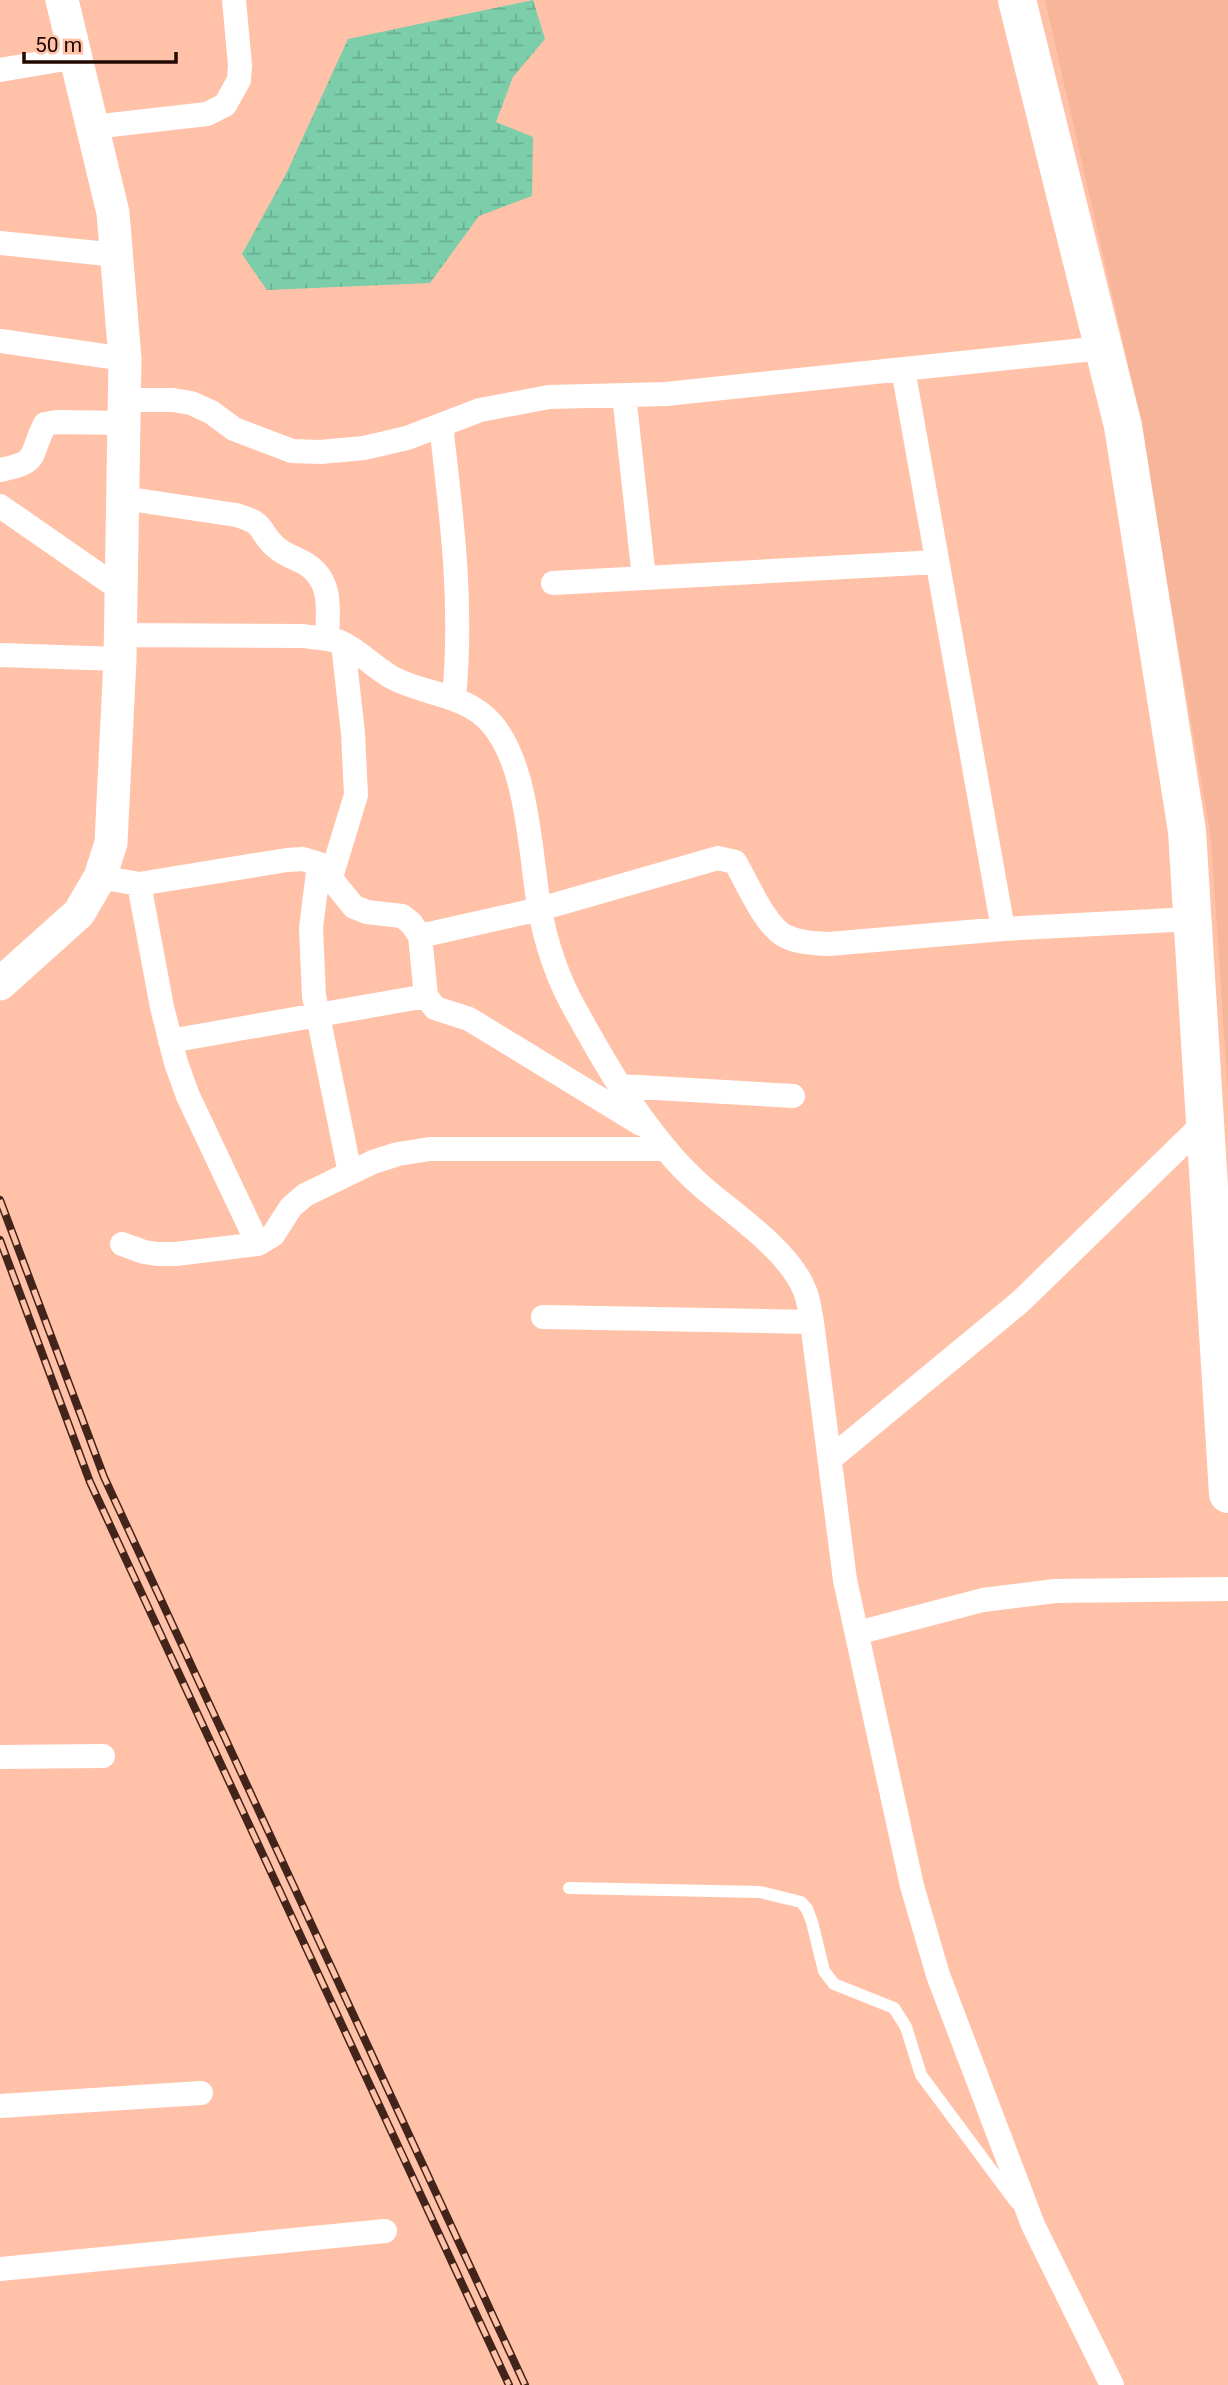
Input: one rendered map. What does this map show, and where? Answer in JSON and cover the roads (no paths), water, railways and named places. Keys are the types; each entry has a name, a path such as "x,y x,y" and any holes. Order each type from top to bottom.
{"main road":[{"path":"0,984 79,913 100,877 111,843 120,647 125,359 113,213 62,0"},
{"path":"1017,0 1123,426 1186,831 1228,1494"}],"street":[{"path":"93,127 207,114 225,105 234,92 239,72 234,0"},
{"path":"0,70 77,57"},
{"path":"0,243 117,255"},
{"path":"0,341 125,359"},
{"path":"0,470 23,466 30,460 45,424 173,400 191,403 211,412 234,429 292,451 320,452 364,448 407,438 480,410 549,397 666,394 1103,348"},
{"path":"903,369 1003,929"},
{"path":"624,395 644,578"},
{"path":"441,425 458,599 454,699"},
{"path":"123,498 254,520 264,529 274,547 317,571 325,582 354,733 356,794 325,871 312,928 317,1015 350,1173"},
{"path":"0,506 121,590"},
{"path":"553,583 937,562"},
{"path":"0,655 303,636 335,641 392,677 477,710 492,724 504,742 519,776 540,909 558,978 621,1086 659,1140 704,1188 746,1221 789,1265 805,1290 812,1322 845,1580 912,1885 938,1975 1033,2225 1112,2385"},
{"path":"420,936 540,909 718,858 735,862 769,921 783,935 802,942 829,944 1003,929 1192,919"},
{"path":"100,877 139,884 303,859 325,871 354,907 367,912 402,916 411,923 420,936 426,996 435,1008 470,1019 659,1140"},
{"path":"139,884 170,1041 188,1096 258,1244"},
{"path":"170,1041 426,996"},
{"path":"621,1086 793,1096"},
{"path":"830,1459 1020,1302 1205,1122"},
{"path":"122,1244 144,1252 176,1254 258,1244 273,1235 291,1208 305,1195 373,1162 430,1149 659,1140"},
{"path":"543,1317 812,1322"},
{"path":"857,1633 983,1600 1055,1591 1228,1589"},
{"path":"0,1757 103,1756"},
{"path":"0,2106 201,2094"},
{"path":"0,2269 386,2231"}],"lane":[{"path":"569,1888 760,1892 801,1902 812,1922 824,1971 834,1984 894,2008 906,2027 921,2075 1033,2225"}],"railway":[{"path":"0,1200 104,1477 525,2385"},
{"path":"0,1240 90,1482 509,2385"}]}
